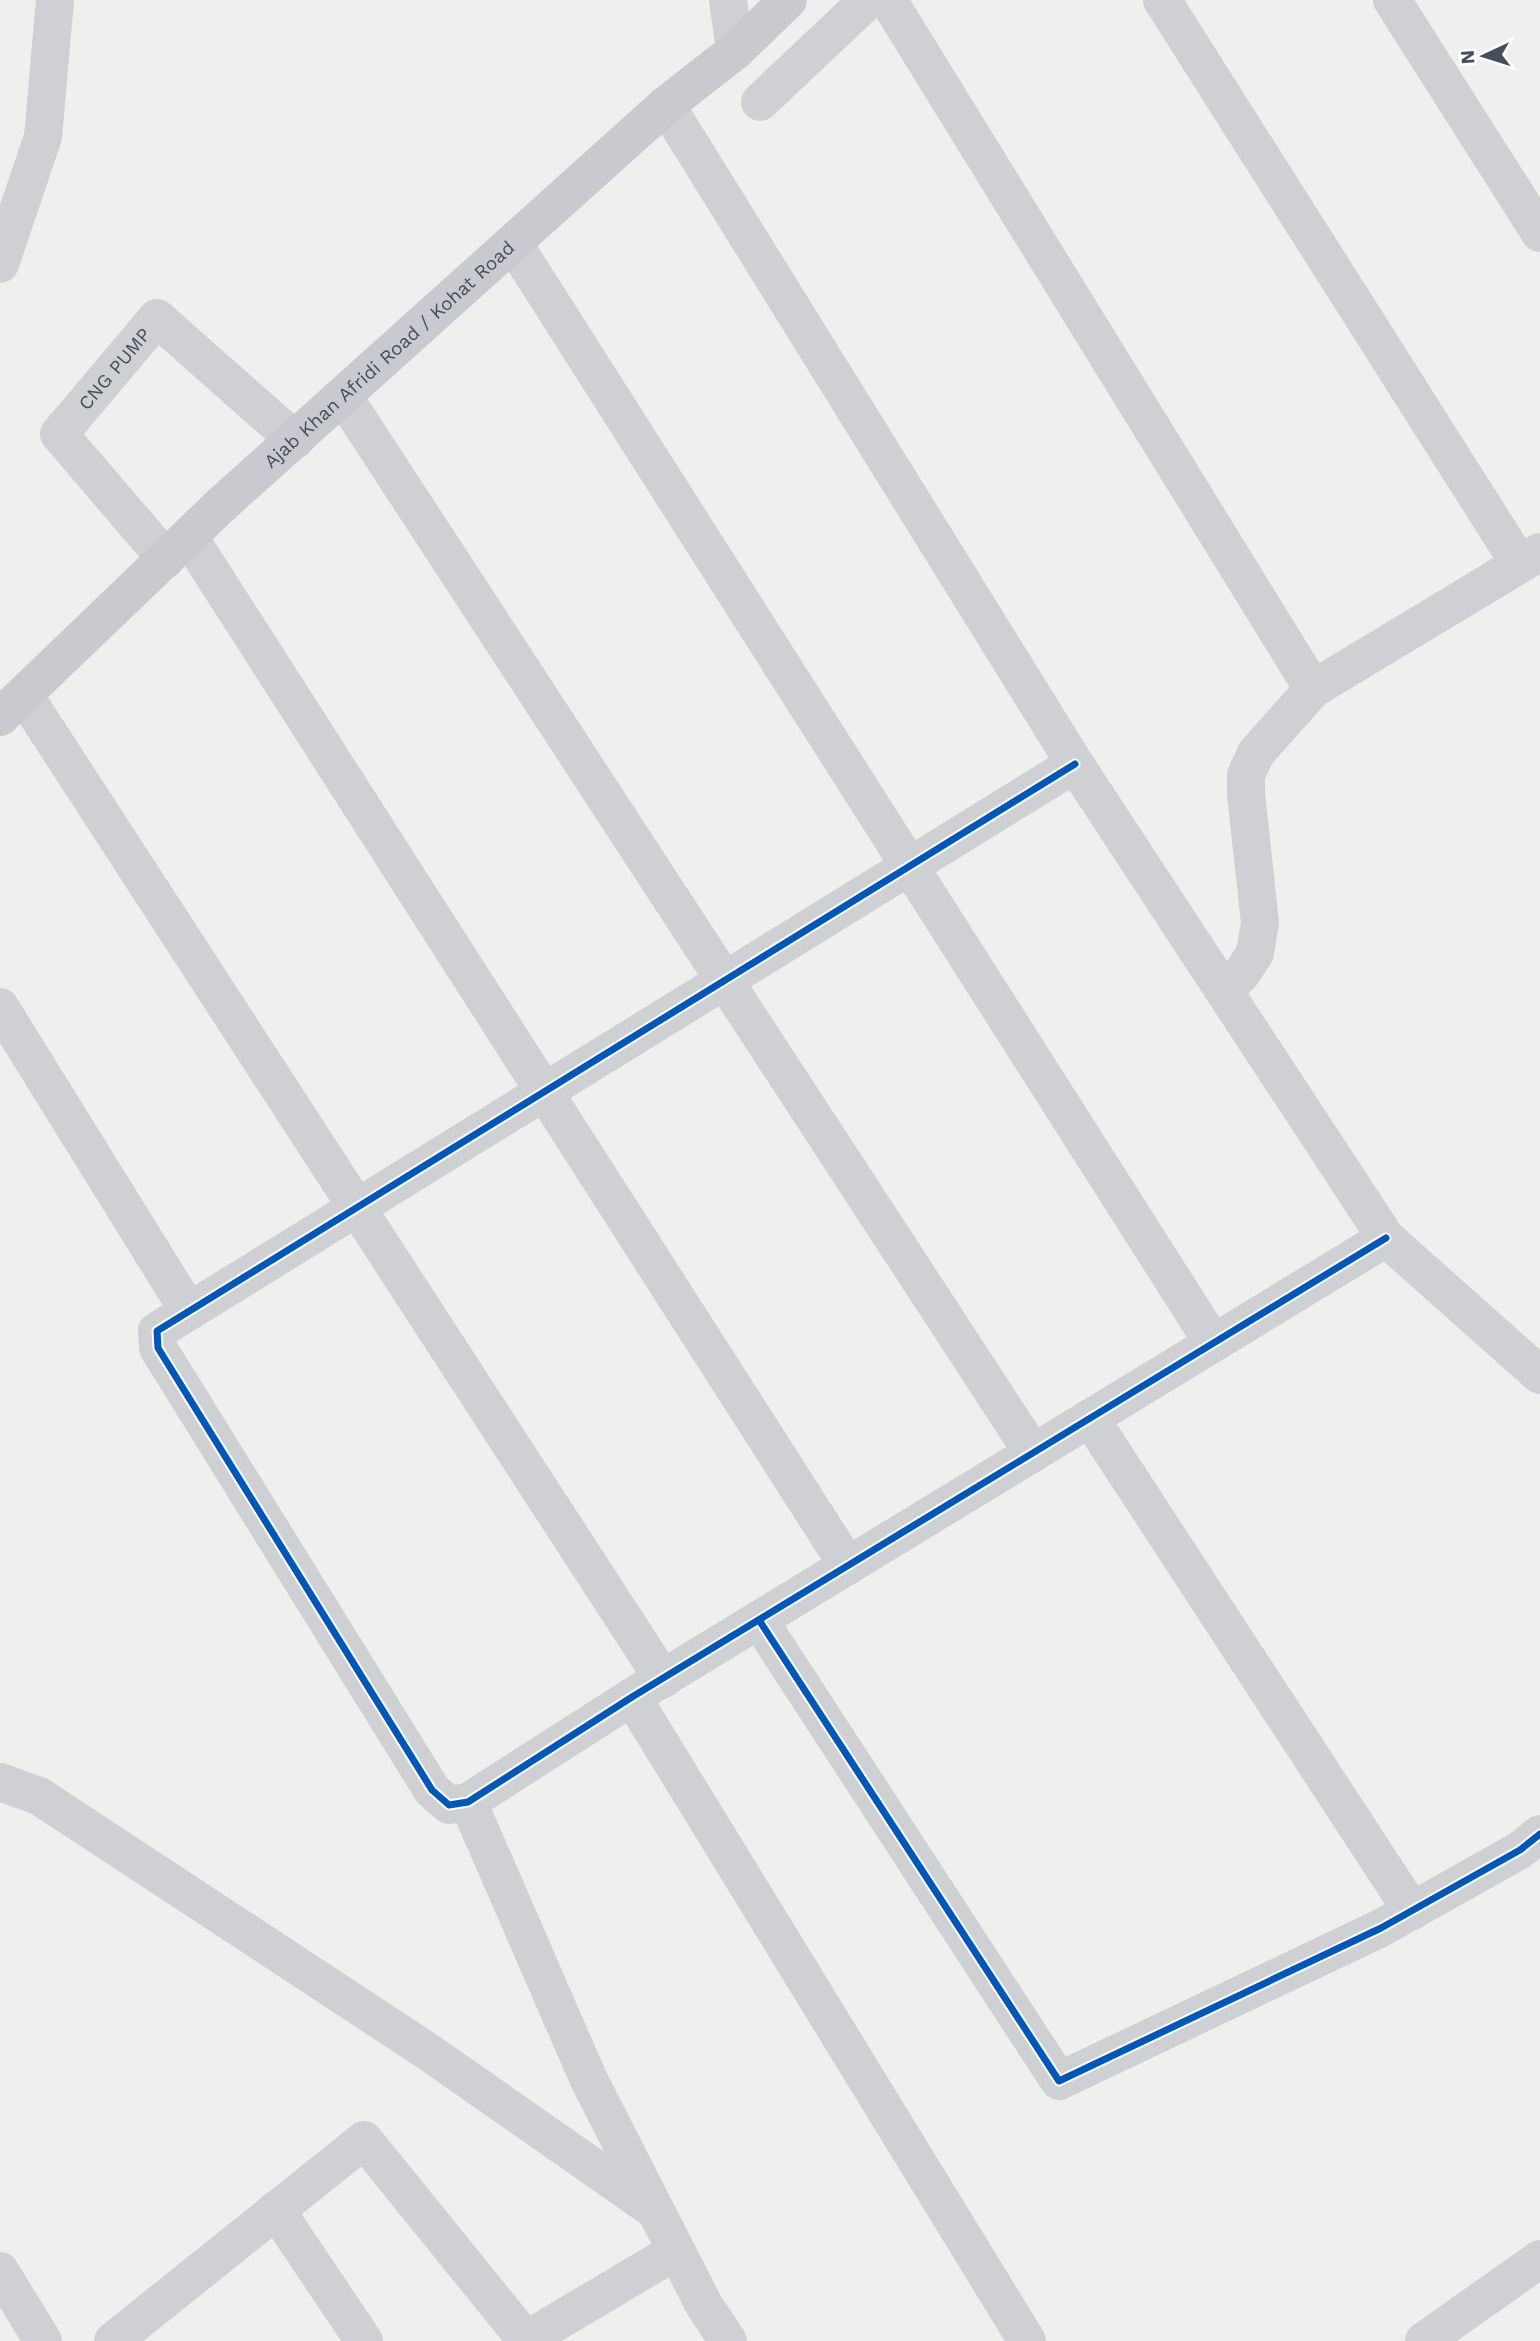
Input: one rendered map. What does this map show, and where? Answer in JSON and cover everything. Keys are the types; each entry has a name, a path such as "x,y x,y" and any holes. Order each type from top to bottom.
{"main road":[{"name":"Ajab Khan Afridi Road / Kohat Road","path":"12,706 221,505 666,105 735,51 788,0"}],"street":[{"path":"0,264 43,136 55,0"},
{"path":"728,0 735,51"},
{"path":"760,102 868,0"},
{"path":"888,0 1313,689"},
{"path":"1162,0 1529,558 1313,689 1256,753 1246,775 1246,794 1260,923 1255,953 1225,990"},
{"path":"1392,0 1540,233"},
{"path":"666,105 1075,764 1386,1238 1540,1375"},
{"path":"513,243 1213,1343"},
{"name":"CNG PUMP","path":"177,548 59,434 158,318 295,440"},
{"path":"343,396 1033,1453"},
{"path":"177,548 544,1091 848,1566"},
{"path":"12,706 356,1206 647,1688 1027,2341"},
{"path":"1075,764 157,1331 158,1348 432,1790 449,1805 468,1802 647,1688 1386,1238"},
{"path":"0,1007 188,1310"},
{"path":"1090,1418 1412,1911"},
{"path":"760,1620 1059,2081 1369,1934 1520,1850 1540,1834"},
{"path":"0,1782 39,1796 427,2051 656,2211"},
{"path":"468,1802 589,2080 704,2305 728,2341"},
{"path":"113,2341 365,2140 526,2340 676,2251"},
{"path":"276,2210 365,2341"},
{"path":"1424,2341 1540,2259"},
{"path":"0,2271 43,2341"}],"cycle path":[{"path":"1075,764 157,1331 158,1348 432,1790 449,1805 468,1802 632,1697 1386,1238"},
{"path":"759,1620 1059,2081 1381,1928 1520,1850 1540,1834"}]}
